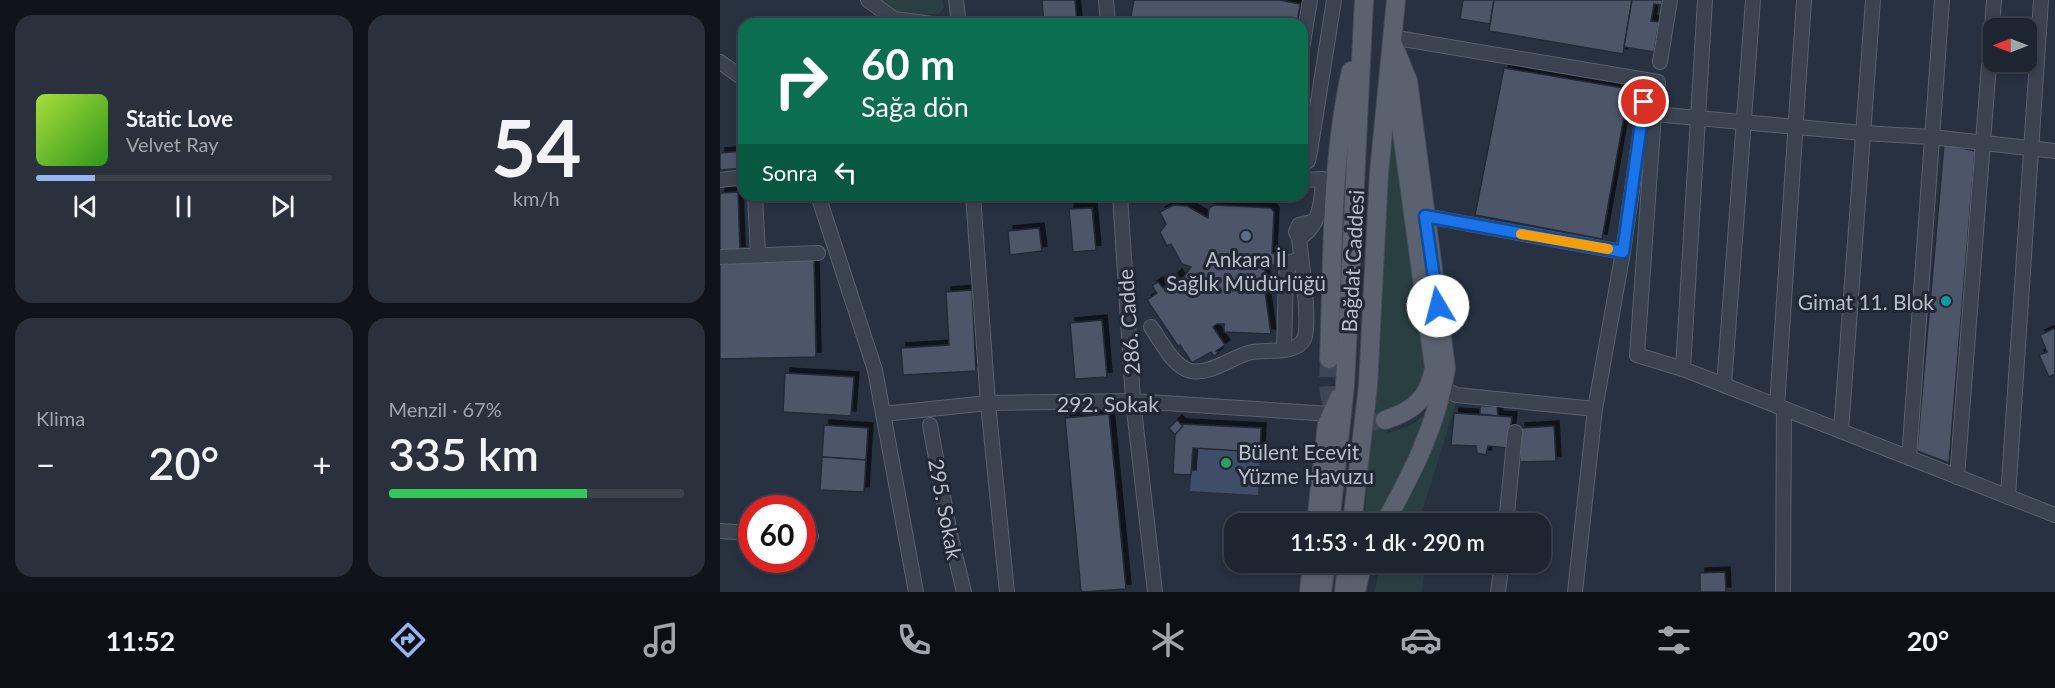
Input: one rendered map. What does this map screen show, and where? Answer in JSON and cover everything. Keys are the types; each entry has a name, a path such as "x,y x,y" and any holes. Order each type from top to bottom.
{"main road":[{"name":"Bağdat Caddesi","path":"1331,513 1345,386 1364,0"},
{"name":"Bağdat Caddesi","path":"1353,513 1368,386 1379,173 1390,37 1396,0"},
{"path":"1329,359 1343,106 1362,26"},
{"path":"1390,37 1408,81 1446,368 1443,388 1422,452 1390,513"},
{"path":"1385,420 1412,409 1425,397 1434,367 1400,131 1390,37"},
{"path":"1317,513 1327,424 1345,386"},
{"path":"1365,513 1368,386"},
{"path":"1309,592 1311,573"},
{"path":"1322,592 1325,573"},
{"path":"1344,592 1346,573"},
{"path":"1356,592 1360,573"},
{"path":"1361,592 1362,573"}],"street":[{"path":"868,0 893,18"},
{"path":"956,0 958,18"},
{"path":"1106,0 1108,18"},
{"path":"1307,18 1310,0"},
{"path":"1308,122 1334,0"},
{"path":"1660,62 1670,0"},
{"path":"1683,369 1705,0"},
{"path":"1724,385 1753,0"},
{"path":"1783,592 1781,407 1804,0"},
{"path":"1841,431 1873,0"},
{"path":"1909,458 1942,0"},
{"path":"1957,477 1995,0"},
{"path":"2008,497 2041,0"},
{"path":"1390,37 1658,82 1637,356 1683,369 2055,515"},
{"path":"720,62 738,75"},
{"path":"1575,592 1595,410 1623,252 1647,81"},
{"path":"1654,114 1863,134 1932,136 2055,151"},
{"path":"1308,133 1311,152 1308,161"},
{"path":"720,180 738,178"},
{"path":"1151,327 1176,361 1192,371 1209,369 1252,352 1284,350 1300,345 1305,337 1301,259 1299,238 1296,232 1299,225 1315,221 1321,207 1323,179 1308,180"},
{"path":"755,201 758,254"},
{"path":"820,201 875,370 916,592"},
{"path":"973,201 988,403 1007,592"},
{"name":"286. Cadde","path":"1120,201 1133,401 1155,592"},
{"path":"1425,216 1623,252"},
{"path":"720,256 818,253"},
{"path":"1284,350 1286,273 1291,262 1301,259"},
{"path":"1443,388 1456,395 1595,410"},
{"name":"292. Sokak","path":"883,414 988,403 1133,401 1332,414"},
{"name":"295. Sokak","path":"930,425 950,534 964,592"},
{"path":"1507,513 1515,432"},
{"path":"720,531 738,532"},
{"path":"1498,592 1501,573"}],"green space":[{"path":"881,0 943,0 944,7 939,14 903,16"},
{"path":"1391,110 1427,367 1414,394 1388,410 1387,433 1409,426 1429,412 1412,454 1387,503 1379,513 1365,513"},
{"path":"1448,401 1456,403 1422,513 1401,513 1421,477"},
{"path":"1378,573 1424,573 1422,592 1375,592"}],"water":[{"name":"Bülent Ecevit Yüzme Havuzu","path":"1193,448 1260,452 1258,495 1190,491"}],"building":[{"path":"1042,0 1075,0 1076,18 1044,18"},
{"path":"1134,0 1279,0 1300,4 1298,18 1131,18"},
{"path":"1463,0 1494,0 1490,24 1460,19"},
{"path":"1494,0 1632,0 1623,54 1489,31"},
{"path":"1632,0 1662,0 1662,5 1654,4 1651,21 1659,22 1654,52 1624,47"},
{"path":"1504,68 1629,89 1602,239 1475,215"},
{"name":"Gimat 11. Blok","path":"1944,144 1975,151 1949,463 1917,451"},
{"path":"738,152 738,168 720,170 720,153"},
{"path":"738,192 740,251 720,251 720,193"},
{"path":"1173,205 1187,206 1208,218 1209,208 1214,205 1271,208 1274,212 1272,253 1275,253 1275,265 1265,265 1265,292 1271,334 1224,332 1224,324 1217,324 1213,327 1225,345 1216,351 1218,353 1214,356 1211,352 1192,363 1180,345 1178,346 1147,300 1157,293 1152,286 1158,282 1163,288 1177,274 1181,281 1191,267 1182,264 1171,244 1167,246 1160,232 1166,224 1160,212"},
{"path":"1092,208 1096,250 1073,252 1069,209"},
{"path":"1039,228 1042,251 1010,255 1008,231"},
{"path":"814,259 816,357 720,359 720,261"},
{"path":"972,290 976,371 903,375 901,348 949,345 946,292"},
{"path":"1102,320 1107,377 1075,379 1070,323"},
{"path":"2055,328 2055,374 2049,377 2039,355 2047,352 2040,335"},
{"path":"785,373 854,377 851,416 783,412"},
{"path":"1480,406 1497,406 1498,416 1480,414"},
{"path":"1454,413 1512,417 1508,448 1488,446 1486,455 1477,453 1476,446 1451,445"},
{"path":"1109,414 1126,589 1081,592 1065,418"},
{"path":"1177,420 1183,426 1175,435 1169,428"},
{"path":"1181,424 1261,428 1260,452 1193,448 1191,475 1173,474 1175,435 1183,426"},
{"path":"824,425 868,428 866,460 822,457"},
{"path":"1554,426 1556,461 1520,462 1520,428"},
{"path":"822,457 866,460 864,492 820,490"},
{"path":"1725,572 1726,592 1700,592 1700,573"}],"tunnel":[{"path":"1329,359 1329,390 1335,411 1342,418 1353,421 1385,420"}],"slow traffic":[{"path":"1521,234 1608,249"}],"place":[{"name":"Ankara İl Sağlık Müdürlüğü","path":"1246,236"},
{"name":"Gimat 11. Blok","path":"1946,301"},
{"name":"Bülent Ecevit Yüzme Havuzu","path":"1226,463"}],"route":[{"path":"1438,306 1425,216 1623,252 1644,102"}]}
